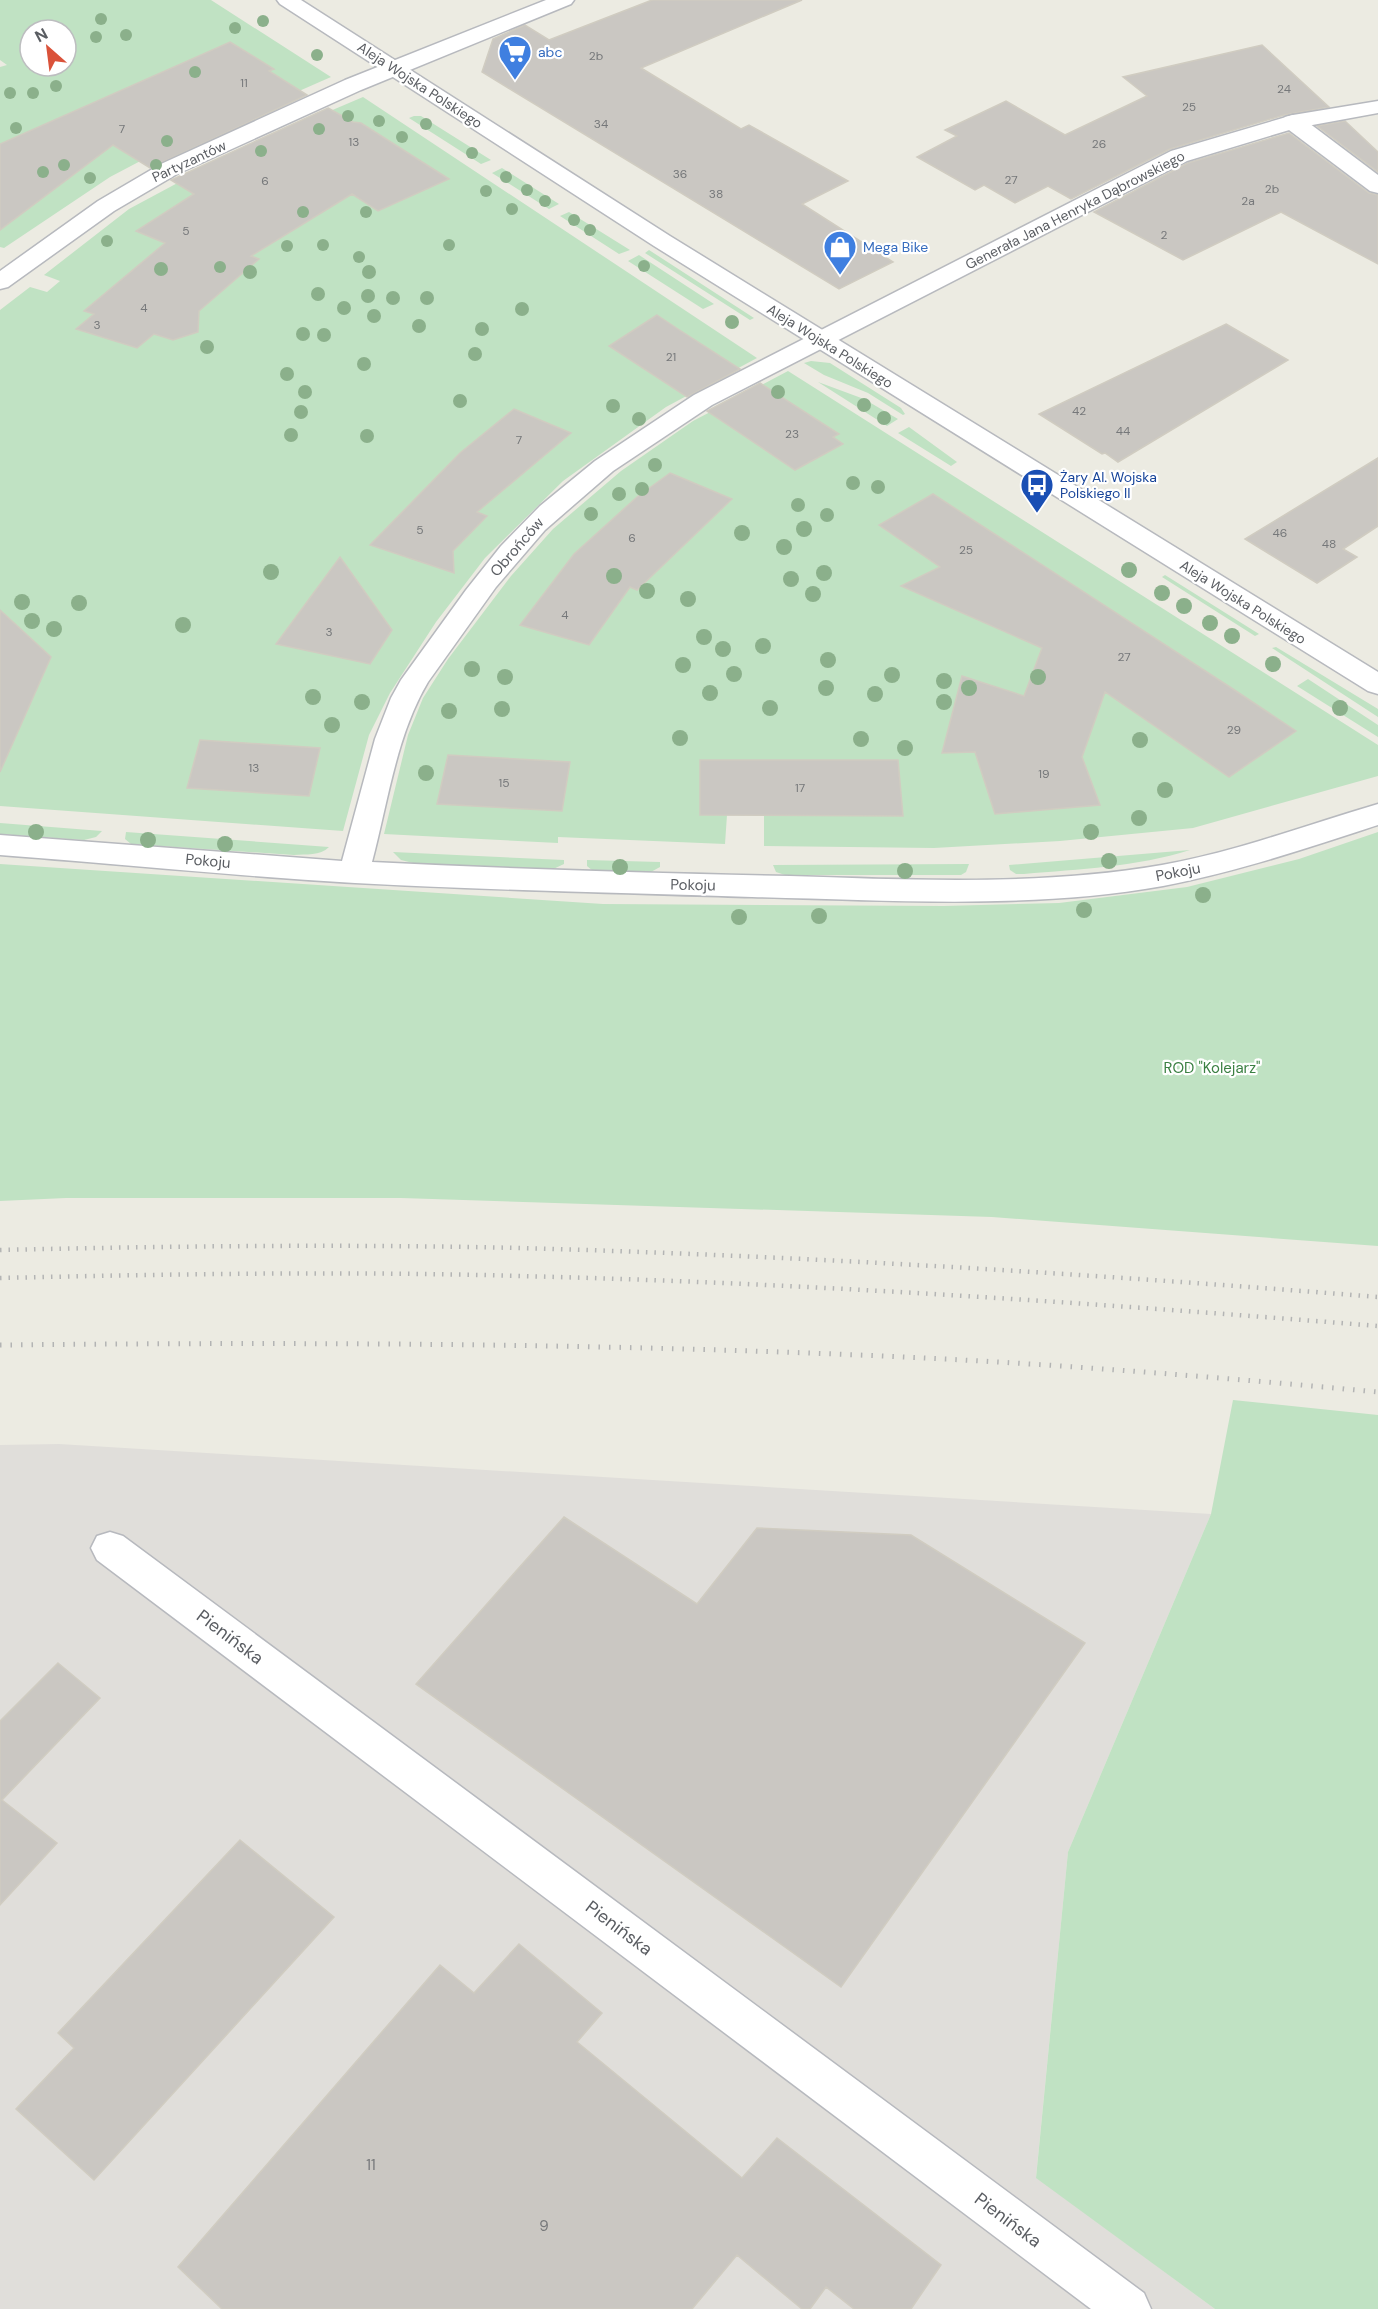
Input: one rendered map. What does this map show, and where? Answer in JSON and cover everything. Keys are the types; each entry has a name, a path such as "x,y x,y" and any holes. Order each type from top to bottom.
{"street":[{"name":"Aleja Wojska Polskiego","path":"287,0 820,339 1378,685"},
{"name":"Partyzantów","path":"4,275 106,206 149,180 394,68 564,0"},
{"name":"Generała Jana Henryka Dąbrowskiego","path":"820,339 1179,156 1293,122 1378,107"},
{"path":"1293,122 1378,186"},
{"name":"Obrońców","path":"354,872 392,730 405,698 460,617 509,553 569,493 650,433 703,400 789,358 820,339"},
{"name":"Pokoju","path":"0,845 354,872 676,885 917,890 1025,889 1129,880 1205,867 1378,814"},
{"name":"Pienińska","path":"110,1548 1128,2309"}],"shaded area":[{"path":"59,1444 1211,1514 1068,1852 1036,2177 1215,2309 0,2309 0,1445"}],"green space":[{"path":"0,0 211,0 331,77 148,157 110,177 4,248 0,247 0,67 7,65 0,60"},
{"path":"363,97 757,358 666,407 563,481 485,558 436,622 390,693 369,735 343,831 0,806 0,310 30,287 47,292 60,281 44,275 129,209 239,150"},
{"path":"421,116 491,160 481,164 409,118"},
{"path":"502,168 559,204 549,209 492,173"},
{"path":"569,212 630,250 619,254 560,216"},
{"path":"649,250 754,318 750,320 645,253"},
{"path":"639,255 714,304 703,309 628,261"},
{"path":"811,361 830,363 901,408 905,414 903,415 868,393 824,375 804,363"},
{"path":"788,371 1378,745 1378,776 1193,828 1060,841 934,848 764,846 764,815 727,815 725,844 558,837 558,843 384,834 408,735 423,698 448,659 511,576 553,529 621,471 693,421"},
{"path":"818,382 864,399 898,419 887,426"},
{"path":"909,427 957,462 951,466 898,433"},
{"path":"1165,575 1259,634 1255,636 1162,577"},
{"path":"1276,647 1378,709 1378,717 1272,648"},
{"path":"1308,679 1378,725 1378,737 1297,686"},
{"path":"0,823 102,831 96,837 84,840 0,834"},
{"path":"126,832 329,847 317,853 294,855 131,844 125,839"},
{"name":"ROD \"Kolejarz\"","path":"1378,832 1378,1246 992,1217 401,1198 66,1198 0,1201 0,864 603,904 944,906 1059,903 1187,887 1299,859"},
{"path":"1190,850 1129,864 1087,869 1016,874 1010,870 1009,865"},
{"path":"393,852 564,860 564,864 549,871 417,864 401,860"},
{"path":"587,860 660,862 660,867 649,873 593,871 587,866"},
{"path":"969,864 966,872 961,875 785,875 776,872 773,865"},
{"path":"1233,1400 1378,1415 1378,2309 1215,2309 1036,2178 1068,1852 1211,1514"}],"building":[{"path":"652,0 802,0 641,68 741,129 749,125 848,181 802,204 893,262 839,289 482,72 493,39 525,25 549,40"},
{"path":"230,42 274,69 269,71 307,95 150,168 113,145 0,230 0,144"},
{"path":"1262,45 1329,107 1284,115 1170,149 1071,199 1048,186 1015,203 984,185 975,190 917,157 957,136 945,130 1006,101 1065,135 1147,96 1123,77"},
{"path":"328,108 353,122 361,123 449,179 378,211 352,194 251,256 259,259 199,311 198,332 173,340 154,334 137,348 76,329 94,314 84,311 165,243 136,231 194,194 171,180"},
{"path":"1345,121 1378,152 1378,172 1317,126"},
{"path":"1289,133 1369,193 1378,195 1378,264 1281,212 1183,260 1094,212 1188,163"},
{"path":"657,315 740,369 687,397 609,346"},
{"path":"1226,324 1288,360 1118,462 1039,414"},
{"path":"760,383 839,434 833,437 843,444 795,470 707,411"},
{"path":"514,409 571,433 477,512 487,516 453,551 454,573 370,545 460,453"},
{"path":"1378,458 1378,526 1343,549 1357,557 1317,583 1245,539"},
{"path":"670,473 732,499 637,590 630,587 589,645 520,625 574,554 637,497"},
{"path":"933,494 1296,731 1229,777 1105,692 1082,757 1100,805 995,814 975,752 942,753 962,676 1024,696 1042,648 901,586 940,567 879,525"},
{"path":"340,557 392,630 370,664 276,644"},
{"path":"0,610 51,657 0,772"},
{"path":"200,740 320,748 309,796 187,788"},
{"path":"448,755 570,762 562,811 437,804"},
{"path":"700,760 898,760 903,816 700,815"},
{"path":"564,1517 697,1604 757,1528 911,1535 1085,1643 841,1987 416,1684"},
{"path":"58,1663 100,1698 2,1800 57,1843 0,1905 0,1721"},
{"path":"240,1840 334,1917 94,2180 16,2109 74,2048 58,2033"},
{"path":"519,1944 602,2013 577,2042 742,2178 777,2138 941,2265 911,2309 854,2309 826,2287 810,2309 802,2309 737,2255 692,2309 222,2309 178,2267 440,1965 474,1993"}],"railway":[{"path":"0,1250 325,1246 627,1251 949,1267 1378,1297"},
{"path":"0,1278 325,1273 628,1279 949,1295 1378,1326"},
{"path":"0,1345 430,1344 752,1351 1054,1366 1378,1392"}],"place":[{"name":"abc","path":"515,81"},
{"name":"Mega Bike","path":"840,276"},
{"name":"Żary Al. Wojska Polskiego II","path":"1037,514"}]}
